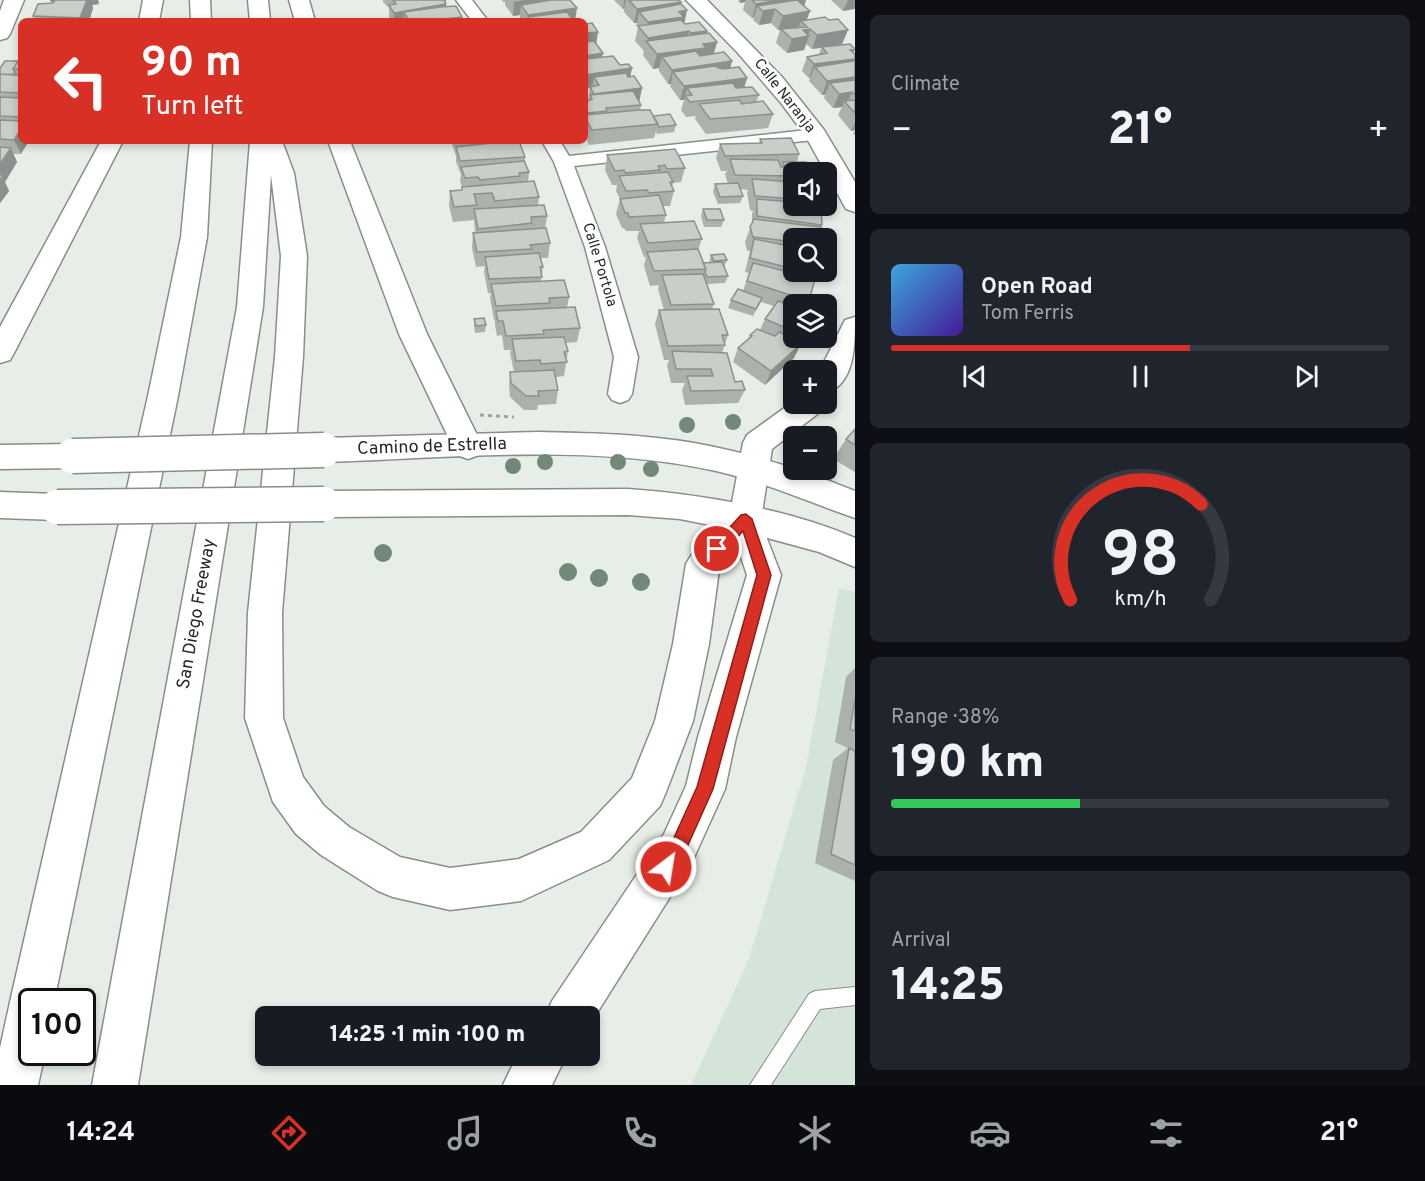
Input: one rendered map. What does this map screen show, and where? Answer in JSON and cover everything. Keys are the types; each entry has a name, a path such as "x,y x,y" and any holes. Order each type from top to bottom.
{"main road":[{"path":"0,34 14,0"},
{"path":"150,18 153,0"},
{"path":"200,0 201,18"},
{"path":"258,0 260,18"},
{"path":"299,0 304,18"},
{"name":"Calle Naranja","path":"696,0 740,42 775,81 816,135 855,204"},
{"path":"0,353 110,144"},
{"path":"35,988 164,396 194,237 201,144"},
{"name":"San Diego Freeway","path":"115,1085 250,307 261,144"},
{"path":"272,144 282,173 294,256 289,357 265,613 264,718 287,789 310,820 335,842 393,876 450,889 521,880 595,846 646,792 674,721 691,644 703,564 746,519"},
{"path":"340,144 413,334 468,447"},
{"path":"837,369 855,327"},
{"path":"575,1006 678,848 705,789 764,575 746,519 758,443 797,414"},
{"name":"Camino de Estrella","path":"0,457 535,444 668,451 754,469 855,505"},
{"path":"0,505 57,507 628,502 685,507 746,519 826,540 855,553"},
{"path":"15,1085 19,1066"},
{"path":"526,1085 537,1066"}],"street":[{"path":"464,0 478,18"},
{"path":"563,162 816,135"},
{"name":"Calle Portola","path":"553,144 563,162 595,247 626,357 620,394"}],"lane":[{"path":"760,1085 814,1000 855,996"}],"shaded area":[{"path":"839,588 855,592 855,1085 691,1085 749,959 806,767"}],"building":[{"path":"55,0 87,0 80,18 33,16 38,4 53,3"},
{"path":"393,0 444,0 446,4 394,13 389,5 396,4"},
{"path":"551,0 570,0 577,8 528,15 521,5"},
{"path":"629,0 679,0 681,2 637,9"},
{"path":"752,0 779,0 756,4"},
{"path":"797,0 810,11 783,16 775,9 763,11 757,6"},
{"path":"681,4 687,10 679,12 684,17 648,22 639,12"},
{"path":"456,6 462,17 407,18 404,12"},
{"path":"567,12 572,18 528,18"},
{"path":"825,17 829,20 838,19 848,30 817,35 810,29 803,30 809,36 792,39 781,29 807,27 801,21"},
{"path":"681,20 685,24 699,22 707,31 691,33 689,31 648,38 638,26"},
{"path":"592,23 598,32 588,33 588,24"},
{"path":"709,33 717,42 703,44 706,48 657,54 646,41"},
{"path":"594,41 603,53 588,56 588,42"},
{"path":"850,44 855,49 850,50 855,54 855,59 814,64 807,57 827,53 822,47"},
{"path":"696,51 700,56 724,52 732,61 672,70 662,57"},
{"path":"613,56 620,65 628,64 632,68 588,75 588,59"},
{"path":"5,61 18,61 13,69 15,72 13,75 0,74 0,68"},
{"path":"855,61 855,77 827,81 815,67"},
{"path":"714,66 722,69 739,67 747,78 684,86 673,72"},
{"path":"626,73 628,77 634,76 642,88 594,94 590,87 599,85 594,77"},
{"path":"0,74 18,75 18,93 0,92"},
{"path":"855,80 855,95 852,92 839,94 830,83"},
{"path":"733,83 736,88 752,87 759,95 690,102 685,96 692,95 687,88"},
{"path":"633,91 641,105 606,108 607,111 588,113 588,101 592,99 590,95"},
{"path":"0,97 18,98 18,117 0,116"},
{"path":"739,100 742,104 763,101 773,114 710,119 699,104"},
{"path":"855,100 855,113 844,101"},
{"path":"650,110 658,124 592,130 588,123 588,115"},
{"path":"670,114 676,125 659,127 653,116"},
{"path":"0,120 18,121 18,134 14,140 0,139"},
{"path":"791,138 799,154 725,156 720,144 762,143 760,139"},
{"path":"520,144 525,157 460,161 456,147"},
{"path":"0,147 11,148 0,164"},
{"path":"675,149 685,168 667,169 665,165 658,166 660,170 625,173 624,170 615,171 607,155"},
{"path":"730,159 778,160 783,167 783,176 735,175"},
{"path":"524,161 529,172 519,173 520,176 480,180 478,177 465,178 461,167"},
{"path":"668,172 674,191 649,193 647,190 626,191 619,176"},
{"path":"752,179 783,181 783,198 755,196"},
{"path":"534,181 539,197 495,201 492,193 474,194 477,205 454,207 450,191 462,190 462,187"},
{"path":"738,183 743,196 720,197 715,184"},
{"path":"659,195 666,215 629,217 620,199"},
{"path":"757,199 783,201 783,216 822,216 822,225 757,216"},
{"path":"544,205 547,216 531,217 532,223 478,229 474,209"},
{"path":"703,209 720,209 724,220 707,220"},
{"path":"754,219 821,228 783,228 783,241 753,237 750,227"},
{"path":"694,221 702,239 648,243 640,224"},
{"path":"546,228 550,243 530,245 532,249 477,252 473,233"},
{"path":"754,239 783,245 783,266 750,258"},
{"path":"698,249 706,269 654,271 647,252"},
{"path":"539,253 543,267 540,267 542,277 489,279 485,257"},
{"path":"724,254 727,260 714,261 711,255"},
{"path":"722,262 728,276 707,277 703,263"},
{"path":"753,263 783,271 783,282 814,282 811,294 787,294 747,281"},
{"path":"703,274 714,304 671,305 662,275"},
{"path":"564,280 569,297 549,298 550,303 496,306 491,284"},
{"path":"738,289 762,298 756,309 731,300"},
{"path":"778,301 783,303 783,327 765,319"},
{"path":"575,307 580,328 543,330 544,334 506,336 503,321 498,321 496,311"},
{"path":"719,309 728,335 722,335 725,345 668,346 659,310"},
{"path":"484,318 486,325 476,326 474,319"},
{"path":"757,329 775,336 779,332 783,334 783,348 797,348 771,371 738,348 752,336 750,335"},
{"path":"564,337 568,351 564,352 567,362 541,364 540,360 516,361 512,339"},
{"path":"672,351 727,353 735,382 742,381 745,390 691,391 687,376 713,376 711,369 676,369"},
{"path":"554,370 558,390 538,391 539,396 526,396 511,383 510,372"},
{"path":"855,429 855,445 846,439"},
{"path":"855,699 855,731 850,729"},
{"path":"849,748 855,751 855,865 831,854"}],"route":[{"path":"666,867 678,848 705,789 717,737 764,575 746,519 717,549"}]}
